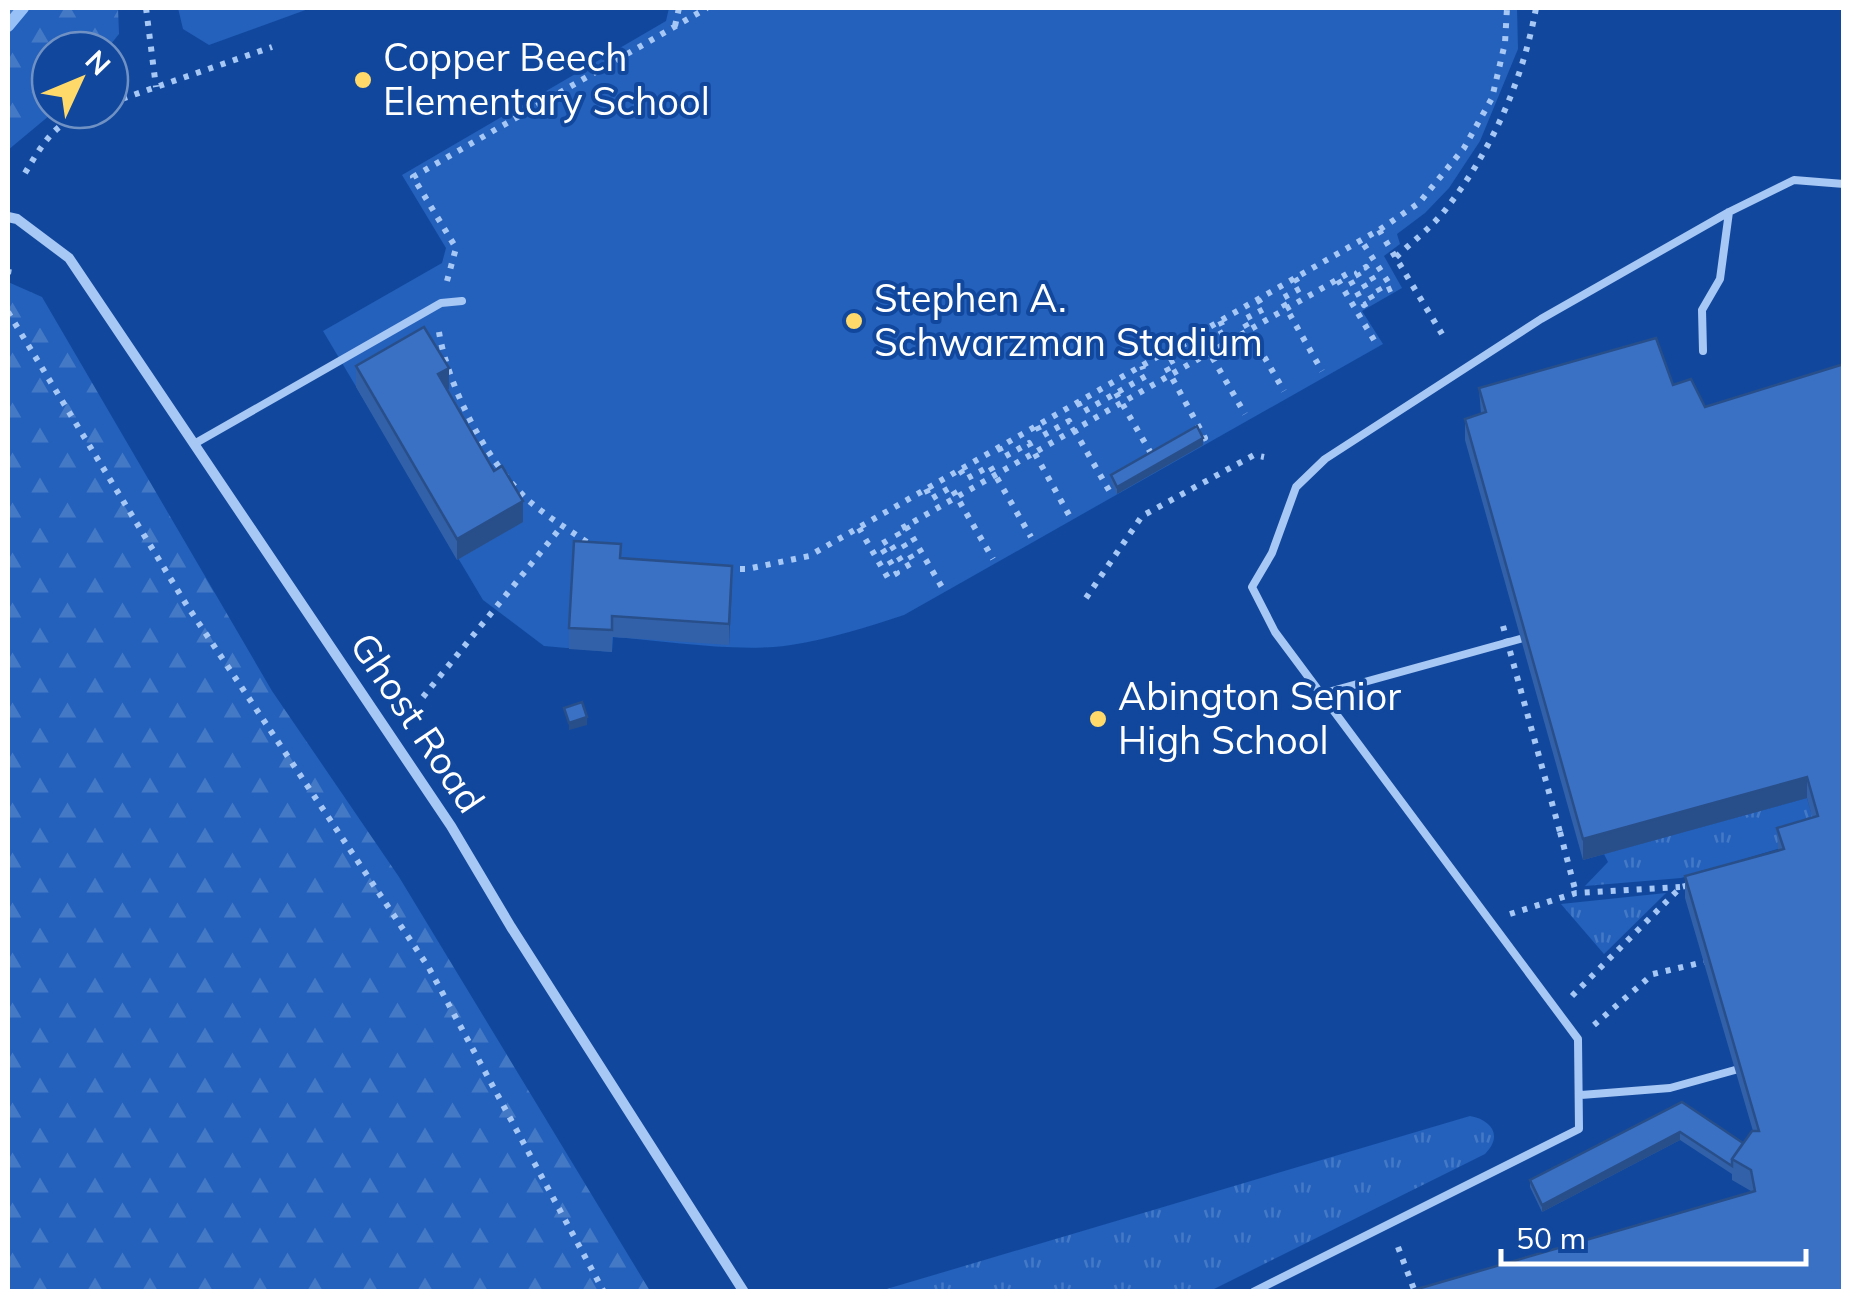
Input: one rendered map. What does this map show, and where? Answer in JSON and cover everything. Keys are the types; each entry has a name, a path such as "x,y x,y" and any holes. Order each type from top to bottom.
{"street":[{"name":"Ghost Road","path":"8,217 17,219 69,258 451,826 520,942 744,1292"}],"lane":[{"path":"1252,1292 1579,1129 1578,1039 1275,632 1252,587 1272,553 1296,487 1324,459 1541,319 1729,212 1794,180 1844,184"},
{"path":"1703,351 1702,310 1720,278 1729,212"},
{"path":"194,444 441,303 462,302"},
{"path":"1321,694 1520,639"},
{"path":"1580,1095 1670,1088 1735,1070"}],"path":[{"path":"146,8 156,87"},
{"path":"676,26 679,8"},
{"path":"598,549 528,500 494,458 459,398 443,358 437,321 456,248 414,176 707,8"},
{"path":"711,570 747,568 809,556 1379,230 1418,203 1464,148 1492,98 1505,43 1508,8"},
{"path":"1396,257 1445,211 1492,138 1528,56 1536,8"},
{"path":"130,96 272,47"},
{"path":"25,174 46,136 54,130"},
{"path":"1379,230 1442,334"},
{"path":"859,528 888,578 897,573 880,545 888,540 906,567 914,562 896,531 1347,274 1364,305 1373,300 1357,273 1366,267 1382,293 1392,288 1361,240"},
{"path":"1295,278 1301,288 1281,298 1322,371"},
{"path":"1338,280 1374,340"},
{"path":"1258,298 1264,309 1242,320 1284,391"},
{"path":"8,312 186,604 429,968 604,1292"},
{"path":"1220,321 1225,331 1204,343 1245,414"},
{"path":"1182,342 1187,353 1164,365 1205,438 1200,440"},
{"path":"1078,402 1083,412 1146,376 1142,366"},
{"path":"1116,393 1152,455"},
{"path":"1037,426 1042,436 1069,420 1110,492 1115,489"},
{"path":"999,447 1004,457 1029,443 1069,515"},
{"path":"1086,598 1142,516 1254,455 1264,457"},
{"path":"960,470 966,479 990,466 1030,537"},
{"path":"926,489 931,499 951,487 992,559"},
{"path":"423,697 562,526"},
{"path":"906,526 943,588"},
{"path":"1503,626 1576,893"},
{"path":"1490,920 1576,893 1681,887 1698,882"},
{"path":"1557,1011 1681,887"},
{"path":"1578,1039 1653,974 1704,962"},
{"path":"1396,1240 1415,1292"}],"green space":[{"path":"8,8 118,8 119,30 30,30 32,130 8,150"},
{"path":"178,8 311,8 209,45 183,29"},
{"name":"Stephen A. Schwarzman Stadium","path":"669,8 1517,8 1518,49 1480,141 1449,188 1397,234 1400,244 1384,256 1402,288 1362,311 1383,344 904,615 820,639 770,647 613,637 612,652 544,646 483,600 323,331 442,263 446,248 402,175 666,21"},
{"path":"8,282 42,297 272,691 399,877 650,1291 8,1291"},
{"path":"1807,798 1818,837 1681,878 1585,886 1608,862 1604,854"},
{"path":"1666,893 1604,954 1561,904"},
{"path":"1470,1116 1484,1121 1494,1135 1485,1154 1210,1291 880,1291"}],"building":[{"path":"424,327 449,368 438,374 494,471 502,466 523,501 457,539 356,366"},
{"path":"1656,338 1673,385 1691,379 1705,407 1844,364 1844,1292 1407,1292 1755,1191 1751,1170 1732,1159 1752,1131 1759,1131 1685,876 1784,849 1777,828 1818,816 1807,777 1583,839 1465,419 1486,412 1479,388"},
{"path":"1197,426 1203,438 1117,487 1111,475"},
{"path":"574,541 621,544 620,558 732,566 729,624 612,616 612,630 569,628"},
{"path":"582,702 587,717 569,723 564,708"},
{"path":"1682,1102 1743,1143 1732,1159 1732,1166 1680,1132 1542,1205 1530,1180"}],"waterway":[{"path":"8,26 23,8"}],"place":[{"name":"Copper Beech Elementary School","path":"363,80"},
{"name":"Stephen A. Schwarzman Stadium","path":"854,321"},
{"name":"Abington Senior High School","path":"1098,719"}]}
